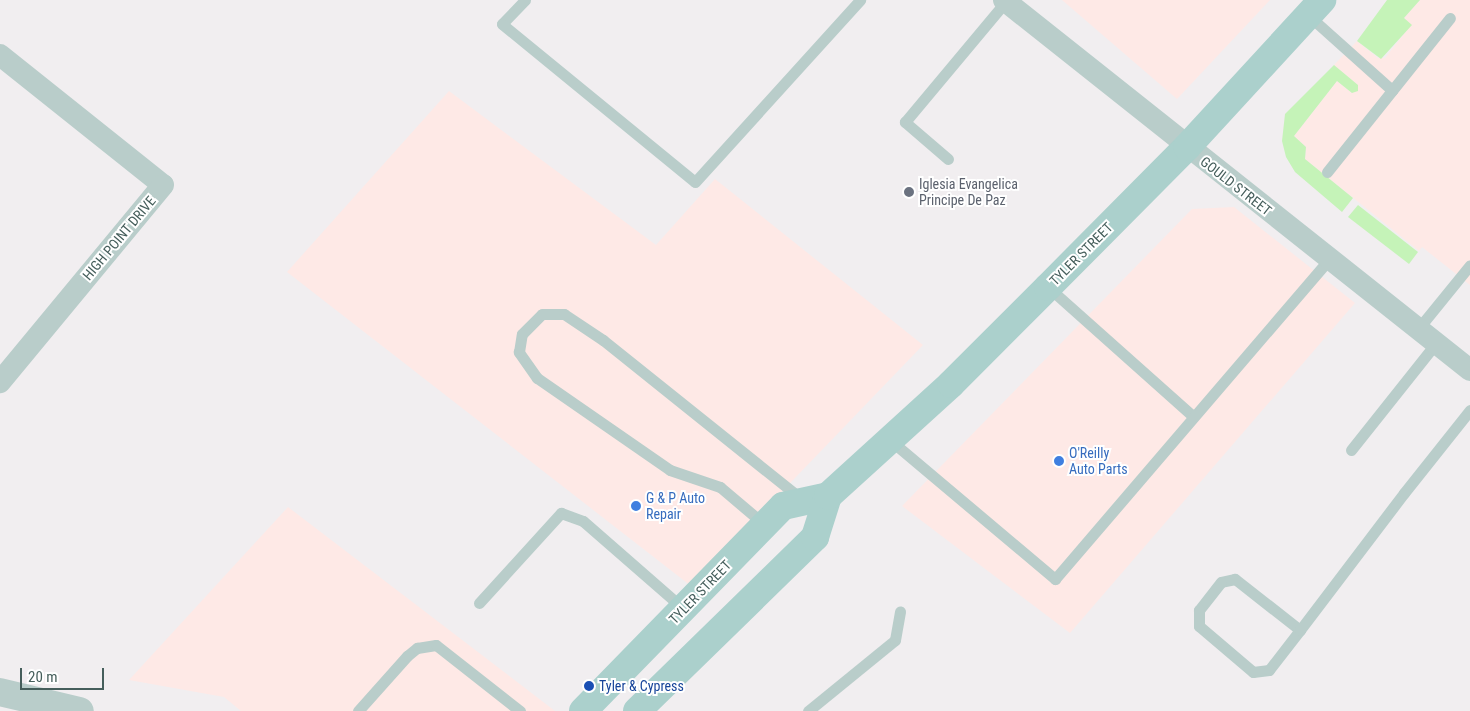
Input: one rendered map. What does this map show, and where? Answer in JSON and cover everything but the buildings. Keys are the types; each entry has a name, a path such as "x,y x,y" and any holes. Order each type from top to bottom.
{"main road":[{"name":"TYLER STREET","path":"583,711 783,506 816,499 890,440 1048,287 1187,147 1315,8"},
{"path":"637,711 815,537 816,499"}],"street":[{"name":"GOULD STREET","path":"1005,1 1470,370"},
{"name":"HIGH POINT DRIVE","path":"0,55 163,184 0,382"},
{"path":"0,692 68,710"}],"lane":[{"path":"525,0 502,24 695,182 860,0"},
{"path":"948,159 905,122 1005,1"},
{"path":"1315,8 1392,90"},
{"path":"1327,172 1450,18"},
{"path":"890,440 1055,579 1330,258"},
{"path":"1418,329 1470,265"},
{"path":"1048,287 1193,416"},
{"path":"765,524 720,487 670,470 537,378 519,352 522,334 542,314 564,314 618,351 816,499"},
{"path":"1351,450 1436,343"},
{"path":"1300,630 1235,578 1221,582 1198,610 1199,626 1254,672 1269,670 1300,630 1470,410"},
{"path":"479,602 561,513 583,521 684,609"},
{"path":"808,711 895,640 900,611"},
{"path":"358,711 407,656 417,648 436,645 520,711"}],"shaded area":[{"path":"1062,0 1270,0 1177,99"},
{"path":"1420,0 1470,0 1470,285 1422,247 1419,251 1305,159 1306,147 1294,136 1337,81 1352,93 1358,85 1334,65 1357,41 1378,58 1385,58 1411,25 1404,18"},
{"path":"449,91 656,245 715,179 923,345 691,586 287,272"},
{"path":"1234,207 1355,303 1070,633 902,506 1192,209"},
{"path":"288,507 555,711 241,711 224,697 129,680"}],"green space":[{"path":"1387,0 1420,0 1404,18 1412,25 1381,59 1357,41"},
{"path":"1334,65 1358,85 1358,91 1352,93 1337,81 1294,136 1306,147 1305,159 1353,198 1342,212 1295,172 1286,157 1282,141 1285,114"},
{"path":"1358,205 1418,252 1409,264 1348,217"}],"place":[{"name":"Iglesia Evangelica Principe De Paz","path":"909,192"},
{"name":"O'Reilly Auto Parts","path":"1059,461"},
{"name":"G & P Auto Repair","path":"636,506"},
{"name":"Tyler & Cypress","path":"589,686"}]}
